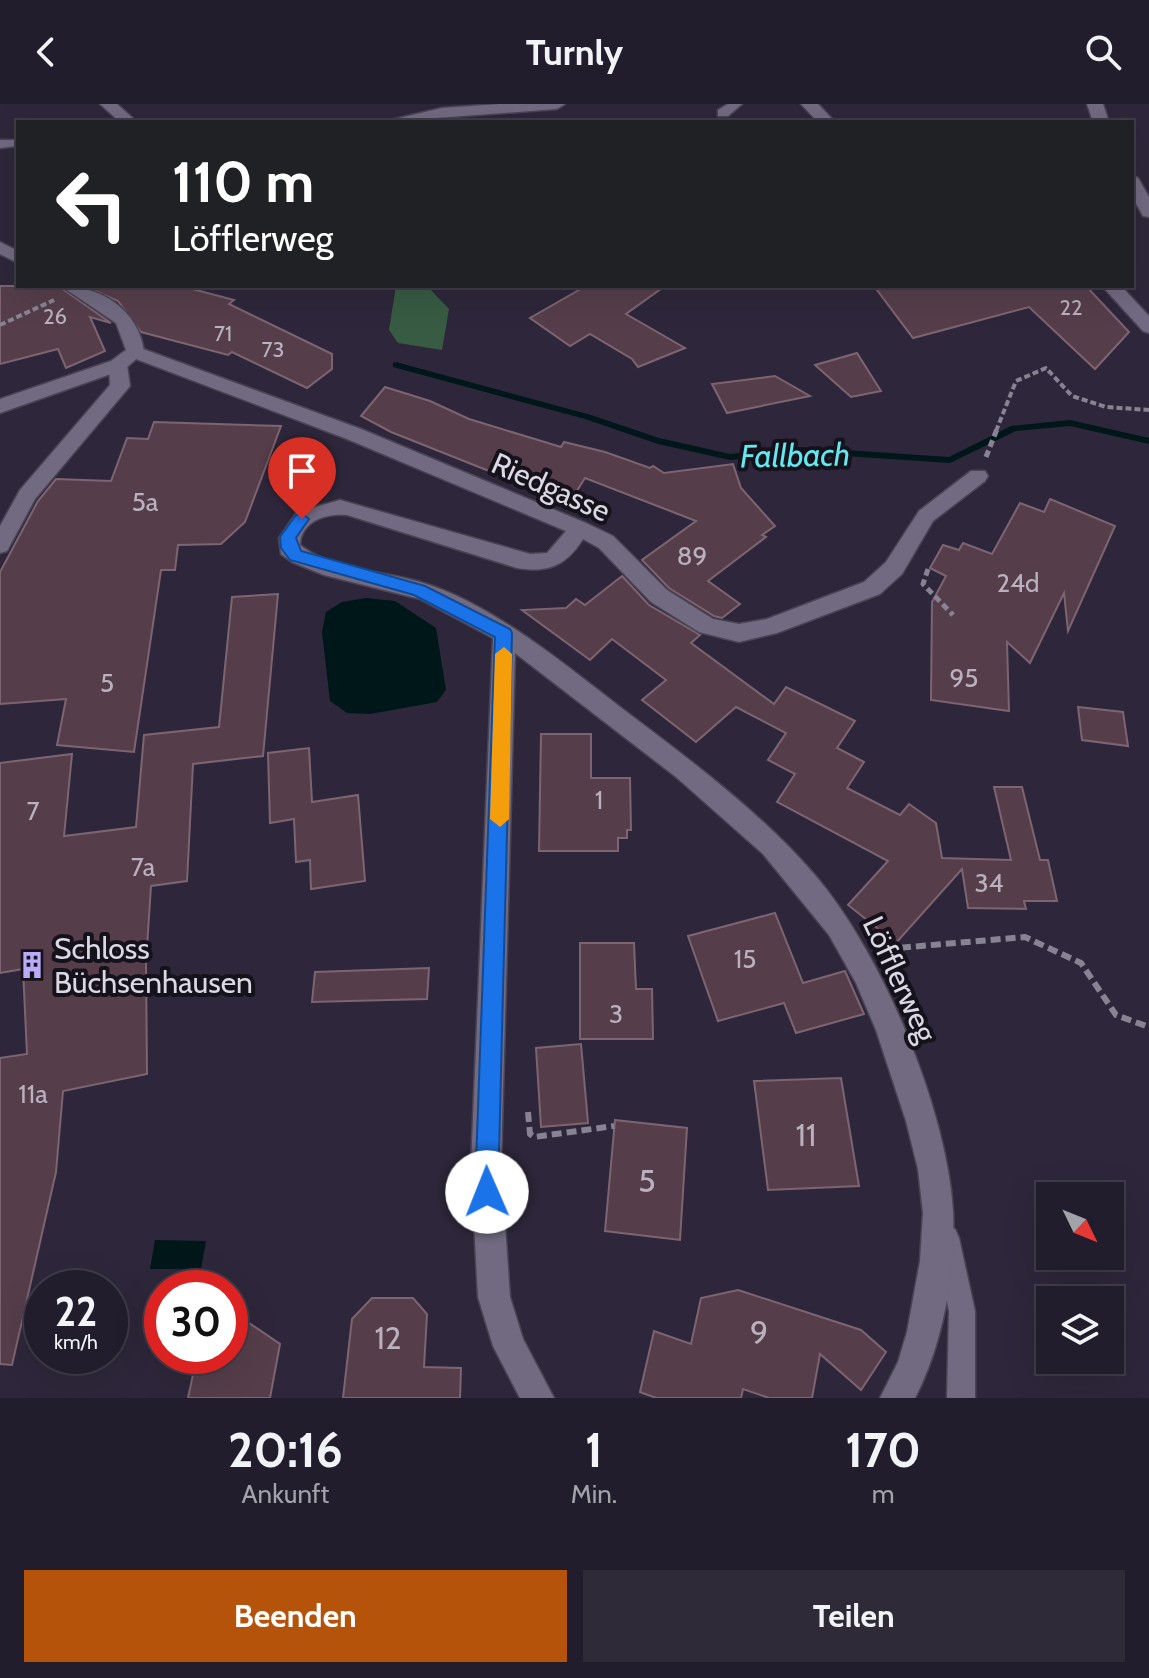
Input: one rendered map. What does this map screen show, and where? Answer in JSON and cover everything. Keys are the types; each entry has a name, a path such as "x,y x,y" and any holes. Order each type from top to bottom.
{"street":[{"path":"108,104 127,120"},
{"path":"402,120 442,113 557,104"},
{"path":"809,104 825,120"},
{"path":"1134,185 1149,212"},
{"path":"0,406 118,365 135,352 136,343 116,310 75,288"},
{"path":"1113,288 1149,327"},
{"name":"Riedgasse","path":"135,352 354,434 579,528 606,542 659,596 707,626 739,633 769,627 872,588 894,568 919,523 978,476"},
{"path":"0,545 27,495 120,386 118,365"},
{"name":"Löfflerweg","path":"579,528 558,557 543,564 517,560 339,507 312,513 302,519 288,537 289,548 307,562 419,590 504,633 751,823 809,882 855,951 893,1034 938,1185 937,1261 921,1349 896,1398"},
{"path":"504,633 487,1195 494,1297 509,1346 538,1398"}],"lane":[{"path":"723,113 736,104"},
{"path":"0,144 15,143"},
{"path":"940,1211 962,1311 961,1398"}],"path":[{"path":"0,325 71,288"},
{"path":"978,476 1016,381 1046,368 1072,396 1106,407 1149,410"},
{"path":"931,559 923,584 953,615"},
{"path":"855,951 1025,937 1081,963 1116,1015 1149,1027"},
{"path":"528,1112 530,1134 534,1137 614,1126"}],"green space":[{"path":"396,288 434,288 430,289 449,309 442,350 398,343 389,330"}],"shaded area":[{"path":"366,598 395,601 436,628 446,690 437,702 370,714 347,713 330,701 322,632 326,612 342,602"},
{"path":"155,1240 206,1241 201,1269 150,1269"}],"building":[{"path":"0,286 61,288 111,323 90,317 105,351 66,368 58,349 0,364"},
{"path":"89,288 189,288 234,300 229,304 332,354 332,369 307,388 232,352 228,355 141,332 118,301"},
{"path":"582,288 662,288 626,314 685,348 638,367 632,359 590,334 570,346 530,318"},
{"path":"876,288 1088,288 1129,332 1095,369 1029,307 913,338"},
{"path":"857,353 881,391 851,397 815,365"},
{"path":"775,376 810,396 727,413 712,384"},
{"path":"385,387 430,401 469,419 561,447 564,442 605,452 650,468 653,466 664,473 733,464 741,488 775,526 762,535 766,537 708,581 740,604 722,618 714,616 669,588 642,560 696,521 585,478 573,497 489,471 391,432 361,416"},
{"path":"154,422 281,426 245,522 221,544 178,545 175,570 161,570 134,752 57,745 66,699 0,704 0,572 38,501 56,479 111,481 127,438 148,439"},
{"path":"1050,499 1115,526 1068,631 1064,593 1030,663 1007,642 1009,711 931,700 932,602 946,576 930,568 943,545 959,550 963,543 992,554 1020,503 1044,512"},
{"path":"622,576 649,605 700,635 691,643 774,704 786,687 855,721 837,748 864,762 847,788 900,815 909,804 936,823 942,858 1011,860 994,787 1022,787 1040,860 1048,860 1057,901 1024,901 1026,909 968,908 962,869 896,943 848,905 888,861 777,802 795,774 768,760 786,733 736,707 696,742 642,700 666,680 612,639 590,660 522,610 566,608 576,599 585,605"},
{"path":"278,594 263,756 193,764 187,881 151,886 146,962 147,1074 63,1091 56,1172 34,1270 24,1270 24,1312 12,1365 0,1364 0,1058 27,1054 23,969 0,973 0,763 72,754 64,836 136,827 144,735 219,727 232,597"},
{"path":"1078,707 1123,712 1128,746 1082,740"},
{"path":"541,734 591,734 591,778 630,778 631,830 627,830 627,838 618,838 618,851 539,851"},
{"path":"309,748 312,802 358,795 365,881 311,889 310,860 296,862 294,819 270,823 268,753"},
{"path":"775,913 803,983 845,971 864,1014 796,1033 784,1003 718,1021 688,936"},
{"path":"580,943 634,943 636,989 652,989 653,1039 580,1039"},
{"path":"429,968 427,999 312,1002 315,972"},
{"path":"581,1044 588,1123 541,1127 536,1048"},
{"path":"841,1078 859,1186 768,1190 754,1081"},
{"path":"615,1120 687,1128 680,1240 605,1231"},
{"path":"738,1290 861,1330 886,1352 861,1390 820,1354 812,1398 769,1398 743,1389 741,1398 656,1398 640,1392 654,1331 691,1344 701,1298"},
{"path":"372,1298 413,1298 427,1314 424,1367 461,1368 460,1398 343,1398 352,1319"},
{"path":"248,1322 280,1344 270,1398 188,1398 193,1374 248,1374"}],"waterway":[{"name":"Fallbach","path":"396,365 588,417 658,441 730,457 800,450 950,460 1014,428 1070,423 1149,441"}],"slow traffic":[{"path":"500,819 504,654"}],"place":[{"name":"Schloss Büchsenhausen","path":"32,965"}],"route":[{"path":"302,519 288,537 289,548 296,556 307,562 419,590 447,601 504,633 503,746 487,1192"}]}
